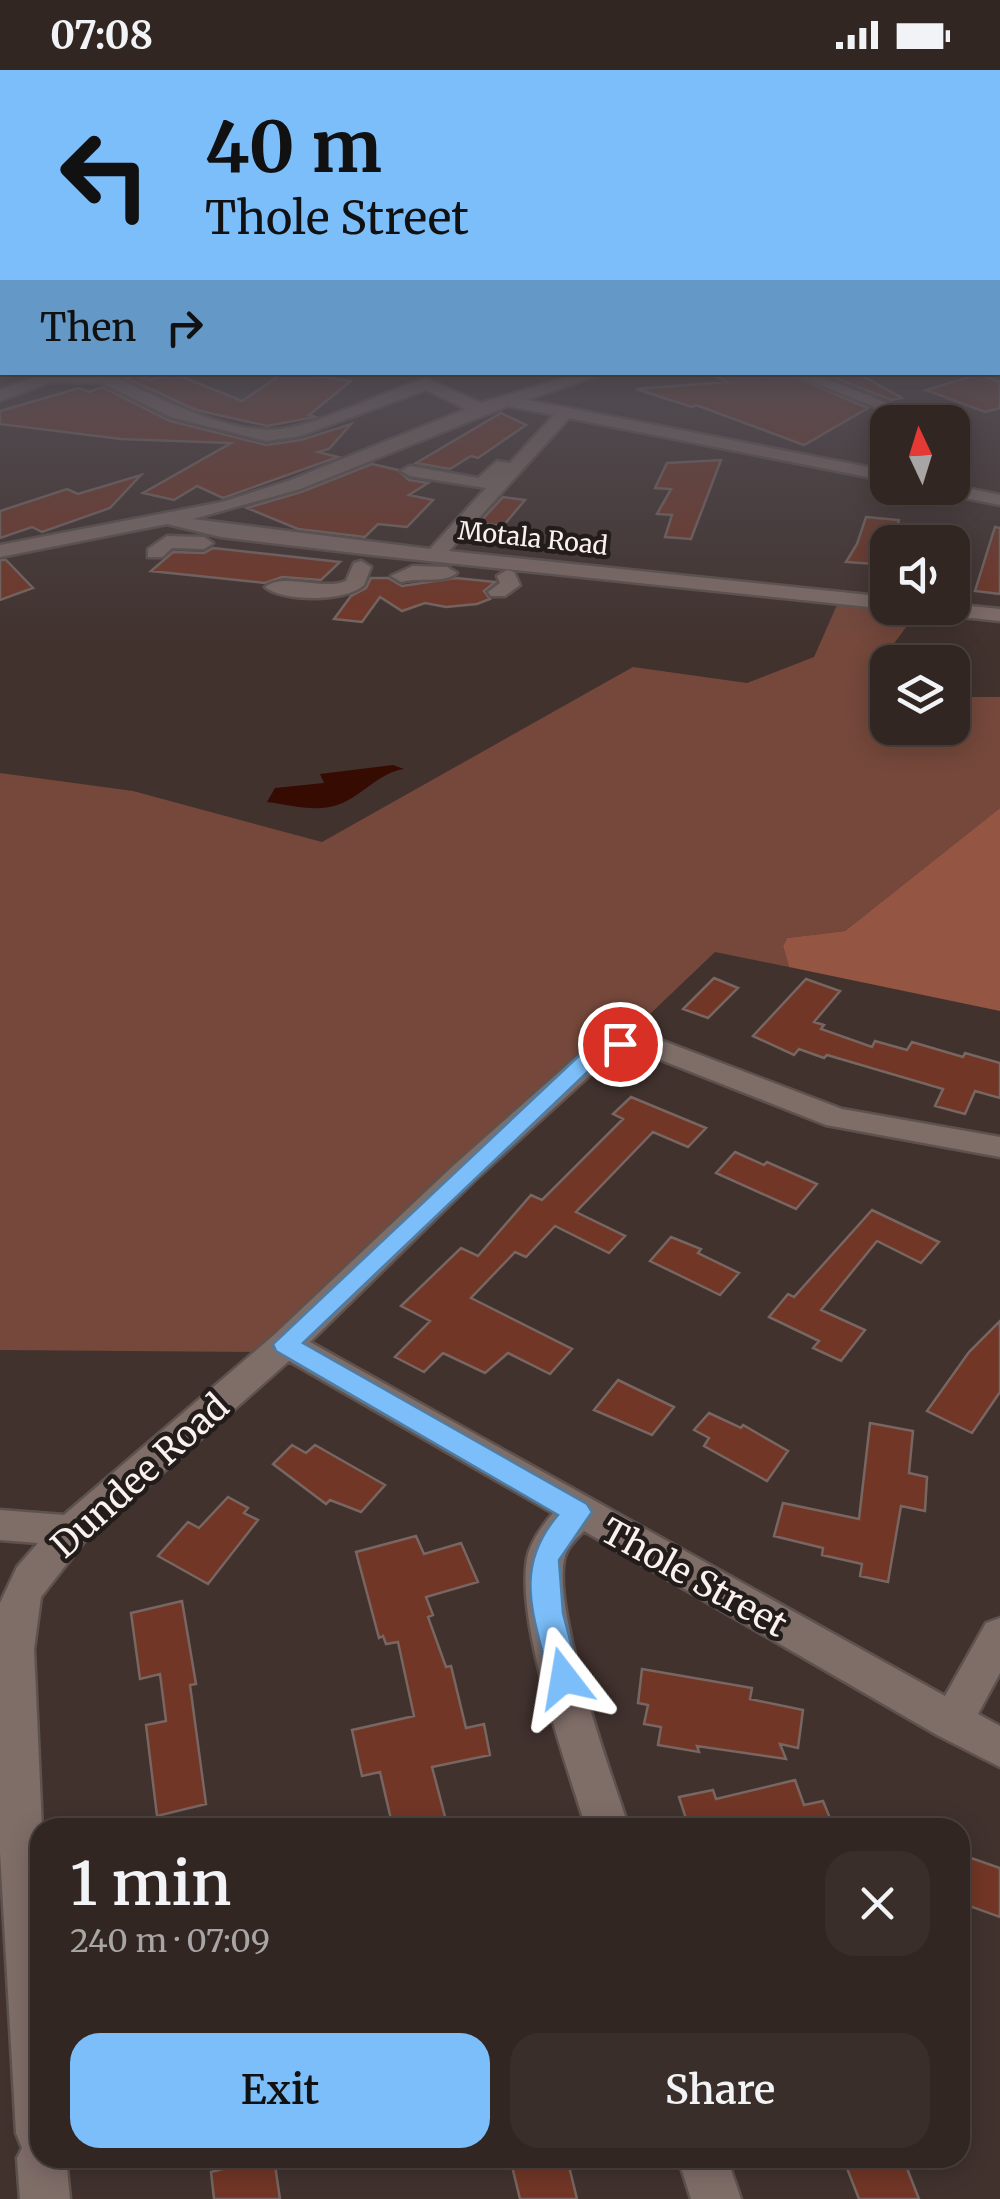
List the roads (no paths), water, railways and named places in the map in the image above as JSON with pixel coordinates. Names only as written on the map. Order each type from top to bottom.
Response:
[{"type":"street","points":[[0,551],[173,520],[260,497],[389,444]]},
{"type":"street","points":[[410,470],[485,484],[526,444]]},
{"type":"street","points":[[435,555],[532,444]]},
{"type":"street","points":[[723,444],[870,473]]},
{"type":"street","points":[[970,494],[1000,500]]},
{"type":"street","name":"Motala Road","points":[[173,520],[300,549],[367,558],[435,555],[505,577],[870,602]]},
{"type":"street","points":[[154,554],[171,541],[300,549]]},
{"type":"street","points":[[275,587],[340,592],[354,585],[367,558]]},
{"type":"street","points":[[401,576],[419,571],[505,577]]},
{"type":"street","points":[[970,612],[1000,615]]},
{"type":"street","name":"Dundee Road","points":[[30,1981],[16,1768],[14,1649],[22,1594],[71,1532],[286,1344],[592,1055],[620,1044],[637,1044],[662,1050],[836,1118],[1000,1147]]},
{"type":"street","name":"Thole Street","points":[[286,1344],[1000,1748]]},
{"type":"street","points":[[578,1512],[551,1544],[544,1560],[548,1613],[605,1818]]},
{"type":"street","points":[[0,1525],[71,1532]]},
{"type":"street","points":[[952,1722],[1000,1635]]},
{"type":"street","points":[[42,2168],[44,2199]]},
{"type":"street","points":[[706,2168],[716,2199]]}]
